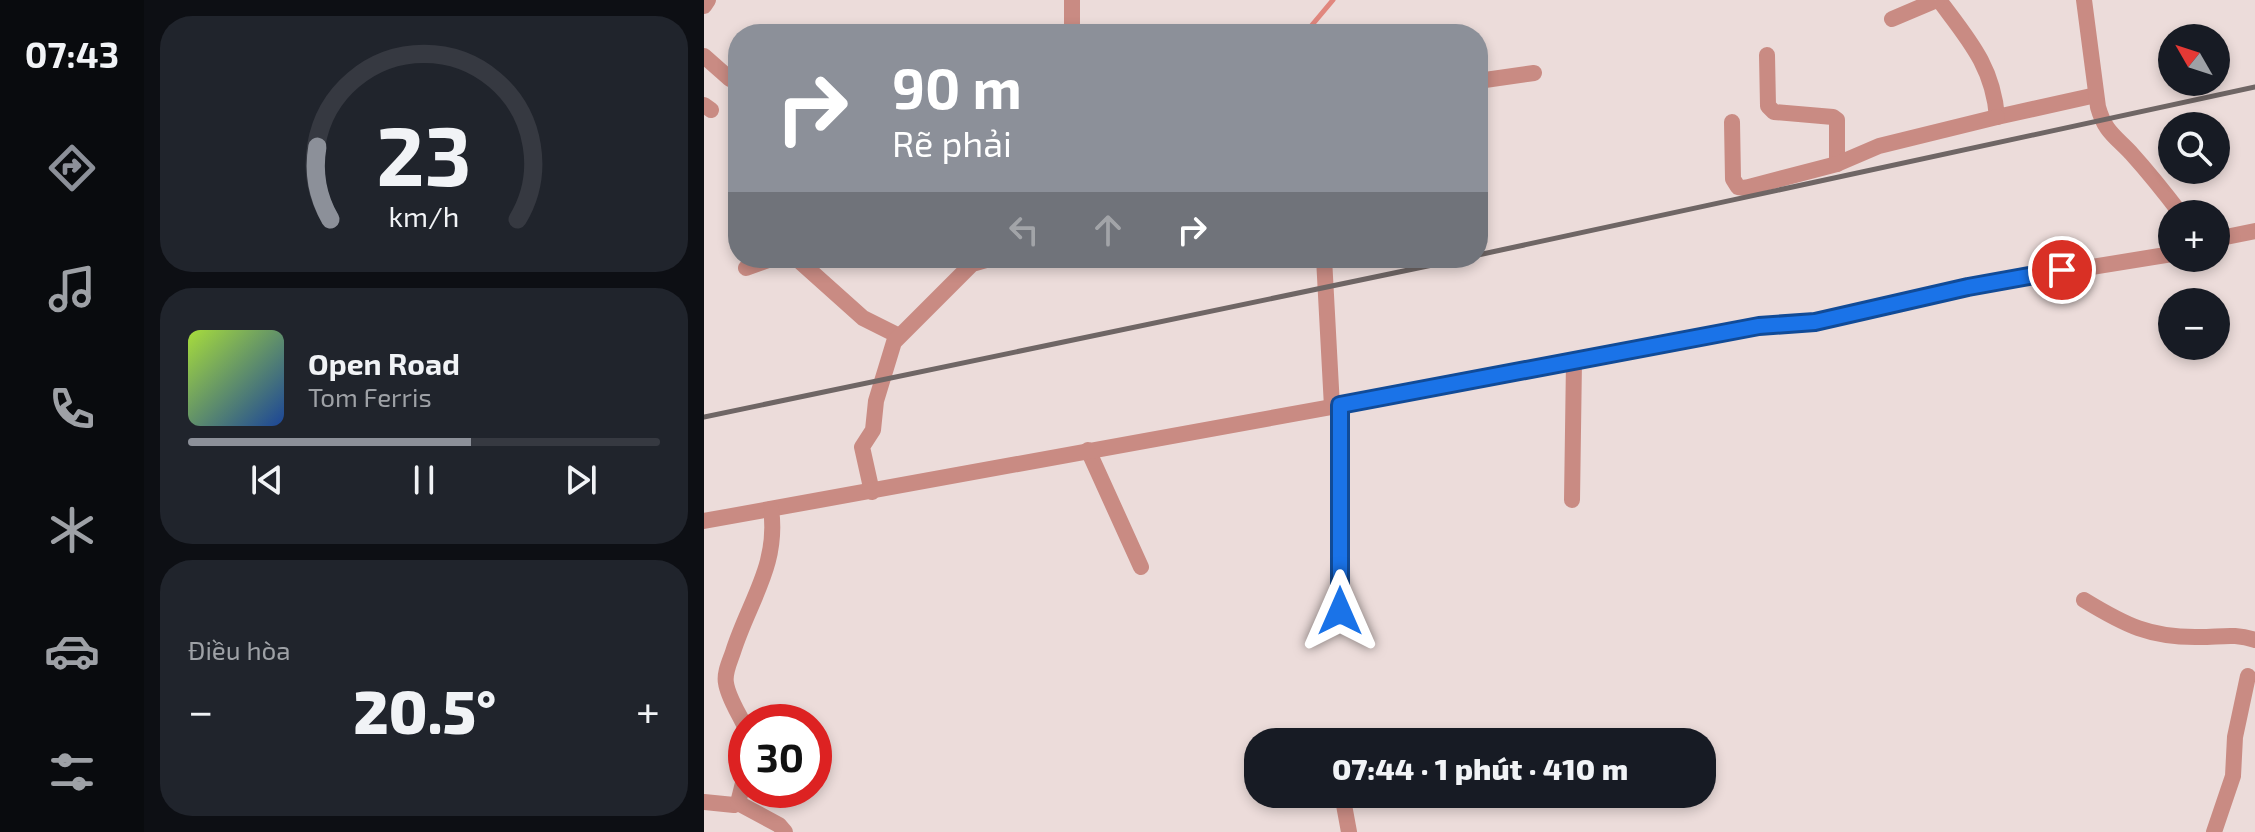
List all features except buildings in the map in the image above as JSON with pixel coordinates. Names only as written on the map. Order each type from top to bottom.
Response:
[{"type":"street","points":[[704,6],[708,0]]},
{"type":"street","points":[[1072,0],[1072,24]]},
{"type":"street","points":[[1892,19],[1938,0],[1982,57],[1991,80],[1997,117]]},
{"type":"street","points":[[2084,0],[2096,95],[2105,129],[2131,154],[2169,200]]},
{"type":"street","points":[[1767,55],[1768,106],[1774,112],[1833,117],[1837,120],[1837,164]]},
{"type":"street","points":[[704,56],[728,77]]},
{"type":"street","points":[[1488,80],[1534,73]]},
{"type":"street","points":[[1732,122],[1733,179],[1738,187],[1837,164],[1879,146],[2096,95]]},
{"type":"street","points":[[2230,236],[2255,231]]},
{"type":"street","points":[[704,521],[1759,326],[1815,322],[2019,277],[2158,256]]},
{"type":"street","points":[[807,268],[863,318],[899,336]]},
{"type":"street","points":[[872,492],[862,447],[873,430],[876,401],[889,351],[899,336],[968,268]]},
{"type":"street","points":[[1325,268],[1336,406],[1340,611]]},
{"type":"street","points":[[1572,500],[1574,361]]},
{"type":"street","points":[[1088,450],[1141,567]]},
{"type":"street","points":[[736,704],[725,679],[743,620],[770,557],[774,529],[771,509]]},
{"type":"street","points":[[2084,600],[2119,622],[2139,630],[2191,637],[2237,635],[2255,640]]},
{"type":"street","points":[[2214,832],[2233,776],[2235,737],[2248,676]]},
{"type":"street","points":[[704,802],[728,804]]},
{"type":"street","points":[[747,808],[779,825],[785,832]]},
{"type":"street","points":[[1345,808],[1349,832]]},
{"type":"waterway","points":[[1313,24],[1333,0]]},
{"type":"railway","points":[[1488,253],[2255,87]]},
{"type":"railway","points":[[704,417],[1418,268]]},
{"type":"route","points":[[1340,611],[1340,405],[1759,326],[1815,322],[1968,287],[2062,270]]}]
